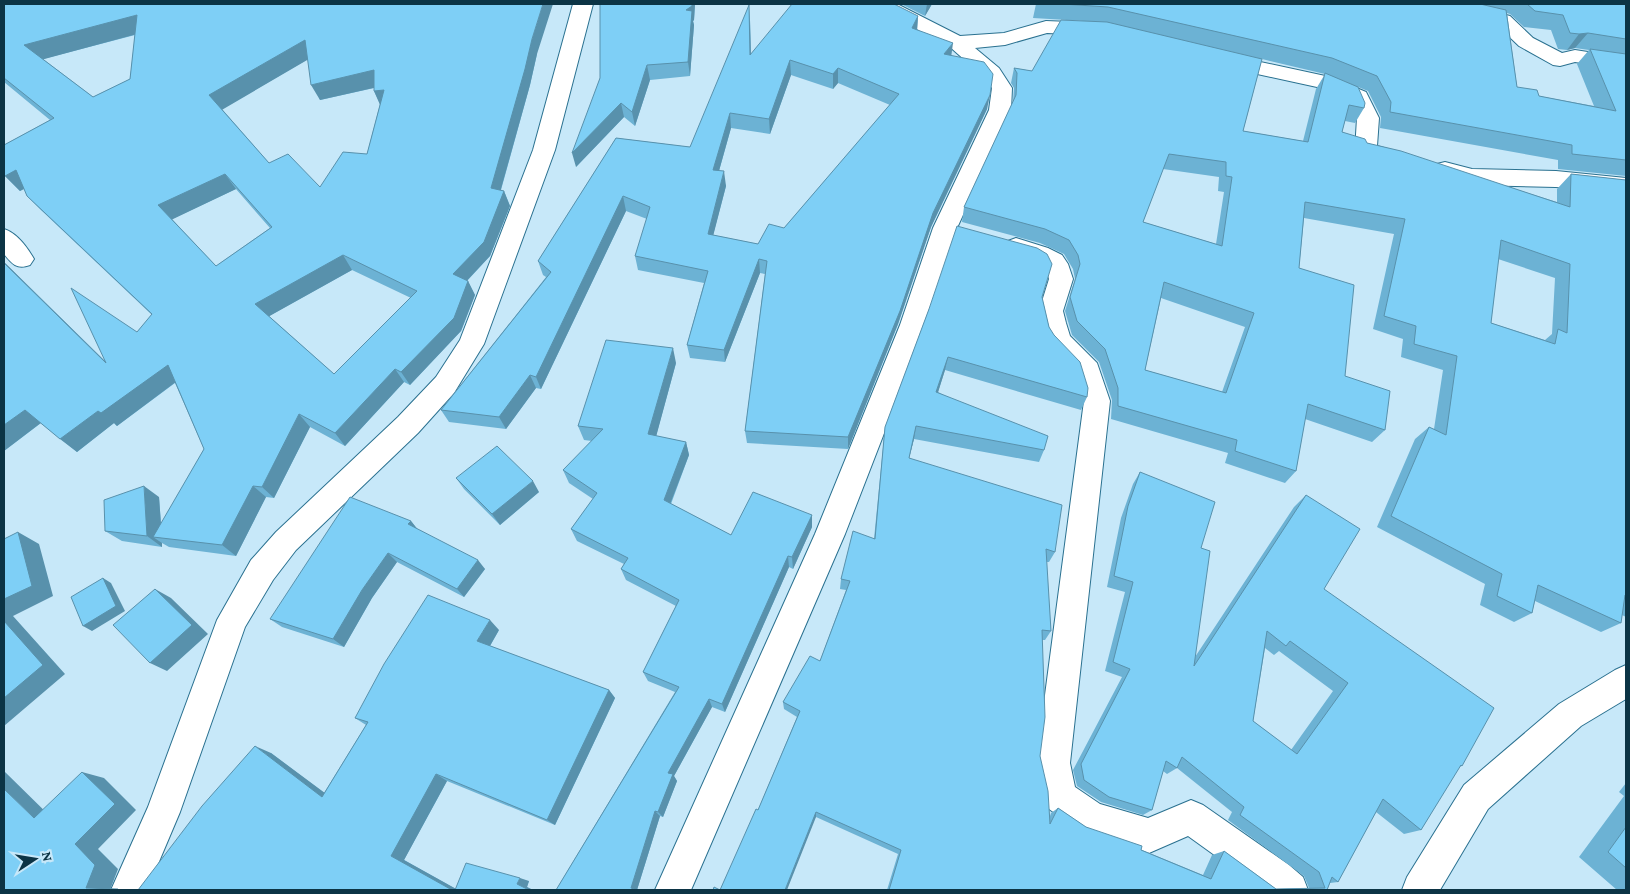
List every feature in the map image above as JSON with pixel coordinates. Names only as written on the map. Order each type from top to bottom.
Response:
[{"type":"street","points":[[129,890],[163,812],[232,620],[262,570],[286,541],[408,426],[445,385],[471,344],[544,150],[583,4]]},
{"type":"street","points":[[673,890],[830,534],[913,325],[970,235],[1000,110],[1002,88],[992,73],[957,43],[883,4]]},
{"type":"street","points":[[1439,4],[1503,20],[1526,42],[1560,60],[1575,56],[1626,64]]},
{"type":"street","points":[[957,43],[1005,38],[1046,27],[1111,32]]},
{"type":"street","points":[[1207,56],[1323,82],[1359,97],[1368,118],[1366,151],[1472,177],[1556,179],[1626,186]]},
{"type":"street","points":[[970,235],[1040,254],[1053,262],[1059,270],[1061,279],[1051,311],[1053,323],[1059,341],[1088,370],[1097,401],[1054,763],[1061,797],[1091,818],[1148,836],[1191,817],[1290,890]]},
{"type":"street","points":[[4,238],[22,259]]},
{"type":"street","points":[[1420,890],[1476,797],[1570,715],[1626,681]]},
{"type":"building","points":[[4,4],[543,4],[491,188],[504,191],[484,242],[453,274],[468,281],[454,318],[401,372],[395,369],[335,433],[299,414],[262,487],[253,486],[222,545],[153,537],[204,449],[168,365],[101,413],[98,411],[60,439],[25,410],[4,425],[4,263],[106,363],[71,288],[137,332],[152,314],[27,196],[16,170],[4,175],[4,145],[54,118],[4,78]],"holes":[[[137,15],[130,79],[93,97],[24,45]],[[305,40],[311,85],[374,70],[374,91],[384,90],[367,154],[343,152],[320,187],[288,154],[269,163],[209,95]],[[225,174],[272,227],[216,266],[158,205]],[[343,255],[417,291],[334,374],[255,304]]]},
{"type":"building","points":[[600,4],[692,4],[686,10],[692,11],[688,62],[647,65],[632,112],[621,103],[572,153],[600,78]]},
{"type":"building","points":[[792,4],[894,4],[918,16],[912,28],[953,43],[944,54],[984,62],[993,74],[990,95],[933,213],[900,311],[848,437],[745,431],[767,261],[759,259],[724,350],[687,345],[708,271],[635,256],[650,207],[623,196],[536,377],[530,375],[499,417],[441,410],[551,272],[538,261],[616,138],[690,147],[749,5],[750,55]],"holes":[[[790,60],[833,74],[838,68],[899,94],[784,228],[769,224],[758,244],[708,234],[724,171],[713,170],[730,113],[769,119]]]},
{"type":"building","points":[[1062,4],[1480,4],[1506,10],[1517,87],[1537,90],[1539,96],[1616,111],[1590,49],[1626,54],[1626,160],[1572,154],[1572,145],[1390,112],[1391,102],[1377,76],[1332,58],[1108,7]]},
{"type":"building","points":[[1527,4],[1626,4],[1626,39],[1588,33],[1570,33],[1563,15],[1535,11]]},
{"type":"building","points":[[1061,20],[1107,22],[1262,59],[1243,131],[1308,142],[1325,73],[1358,87],[1365,103],[1364,108],[1349,105],[1342,132],[1365,139],[1367,143],[1401,151],[1570,207],[1571,174],[1626,180],[1626,596],[1621,623],[1538,585],[1532,613],[1497,596],[1502,574],[1391,516],[1429,427],[1446,435],[1457,356],[1414,344],[1416,326],[1384,316],[1405,219],[1305,202],[1299,268],[1354,285],[1345,376],[1390,391],[1385,430],[1308,404],[1296,471],[1235,451],[1237,440],[1118,406],[1118,388],[1105,349],[1077,321],[1070,297],[1080,264],[1078,255],[1069,240],[1045,229],[964,207],[1016,95],[1017,73],[1014,68],[1032,71]],"holes":[[[1169,154],[1226,162],[1226,176],[1232,177],[1222,246],[1143,222]],[[1501,240],[1570,264],[1567,333],[1558,329],[1555,344],[1491,323]],[[1164,282],[1254,313],[1226,393],[1145,370]]]},
{"type":"building","points":[[957,226],[1037,248],[1047,254],[1052,264],[1042,297],[1049,327],[1054,335],[1080,362],[1088,388],[1087,397],[948,357],[936,392],[1048,436],[1044,450],[916,426],[909,458],[1062,505],[1055,552],[1046,549],[1051,631],[1042,630],[1045,717],[1040,756],[1048,791],[1050,824],[1058,808],[1086,827],[1142,846],[1141,850],[1211,879],[1224,851],[1276,889],[1325,888],[1319,872],[1240,815],[1244,807],[1182,757],[1177,768],[1166,761],[1152,810],[1109,797],[1084,780],[1081,764],[1130,669],[1113,662],[1133,582],[1114,576],[1128,506],[1140,472],[1215,502],[1201,548],[1210,551],[1194,666],[1306,495],[1360,529],[1324,589],[1494,708],[1462,766],[1421,830],[1383,799],[1338,882],[1332,877],[1327,890],[889,890],[901,850],[816,812],[785,890],[720,890],[756,809],[758,810],[800,711],[783,702],[810,656],[820,661],[850,581],[841,579],[853,531],[875,539],[885,427],[929,309]],"holes":[[[1267,631],[1286,646],[1290,641],[1348,683],[1297,754],[1253,721]]]},
{"type":"building","points":[[606,340],[673,348],[648,434],[686,442],[664,500],[731,535],[753,492],[812,515],[792,557],[788,556],[722,704],[709,699],[668,773],[673,774],[658,812],[655,811],[631,888],[637,890],[556,890],[679,687],[643,672],[679,600],[621,569],[628,558],[571,529],[597,493],[563,470],[603,429],[578,426]]},
{"type":"building","points":[[497,446],[533,481],[492,514],[456,478]]},
{"type":"building","points":[[144,486],[147,536],[105,531],[104,500]]},
{"type":"building","points":[[350,497],[411,521],[408,524],[478,560],[457,589],[388,553],[362,590],[333,639],[270,619]]},
{"type":"building","points":[[18,532],[32,586],[4,599],[4,539]]},
{"type":"building","points":[[103,578],[116,606],[83,626],[71,597]]},
{"type":"building","points":[[155,589],[192,625],[150,663],[113,625]]},
{"type":"building","points":[[428,595],[490,620],[477,641],[609,690],[547,820],[436,774],[391,856],[452,890],[138,890],[202,806],[255,746],[322,797],[368,722],[355,718],[384,664]]},
{"type":"building","points":[[4,621],[43,665],[4,698]]},
{"type":"building","points":[[82,772],[115,804],[75,844],[95,865],[86,888],[119,890],[4,890],[4,789],[34,818]]},
{"type":"building","points":[[1626,827],[1626,868],[1608,852]]},
{"type":"building","points":[[466,863],[520,878],[517,884],[529,890],[455,890]]}]
